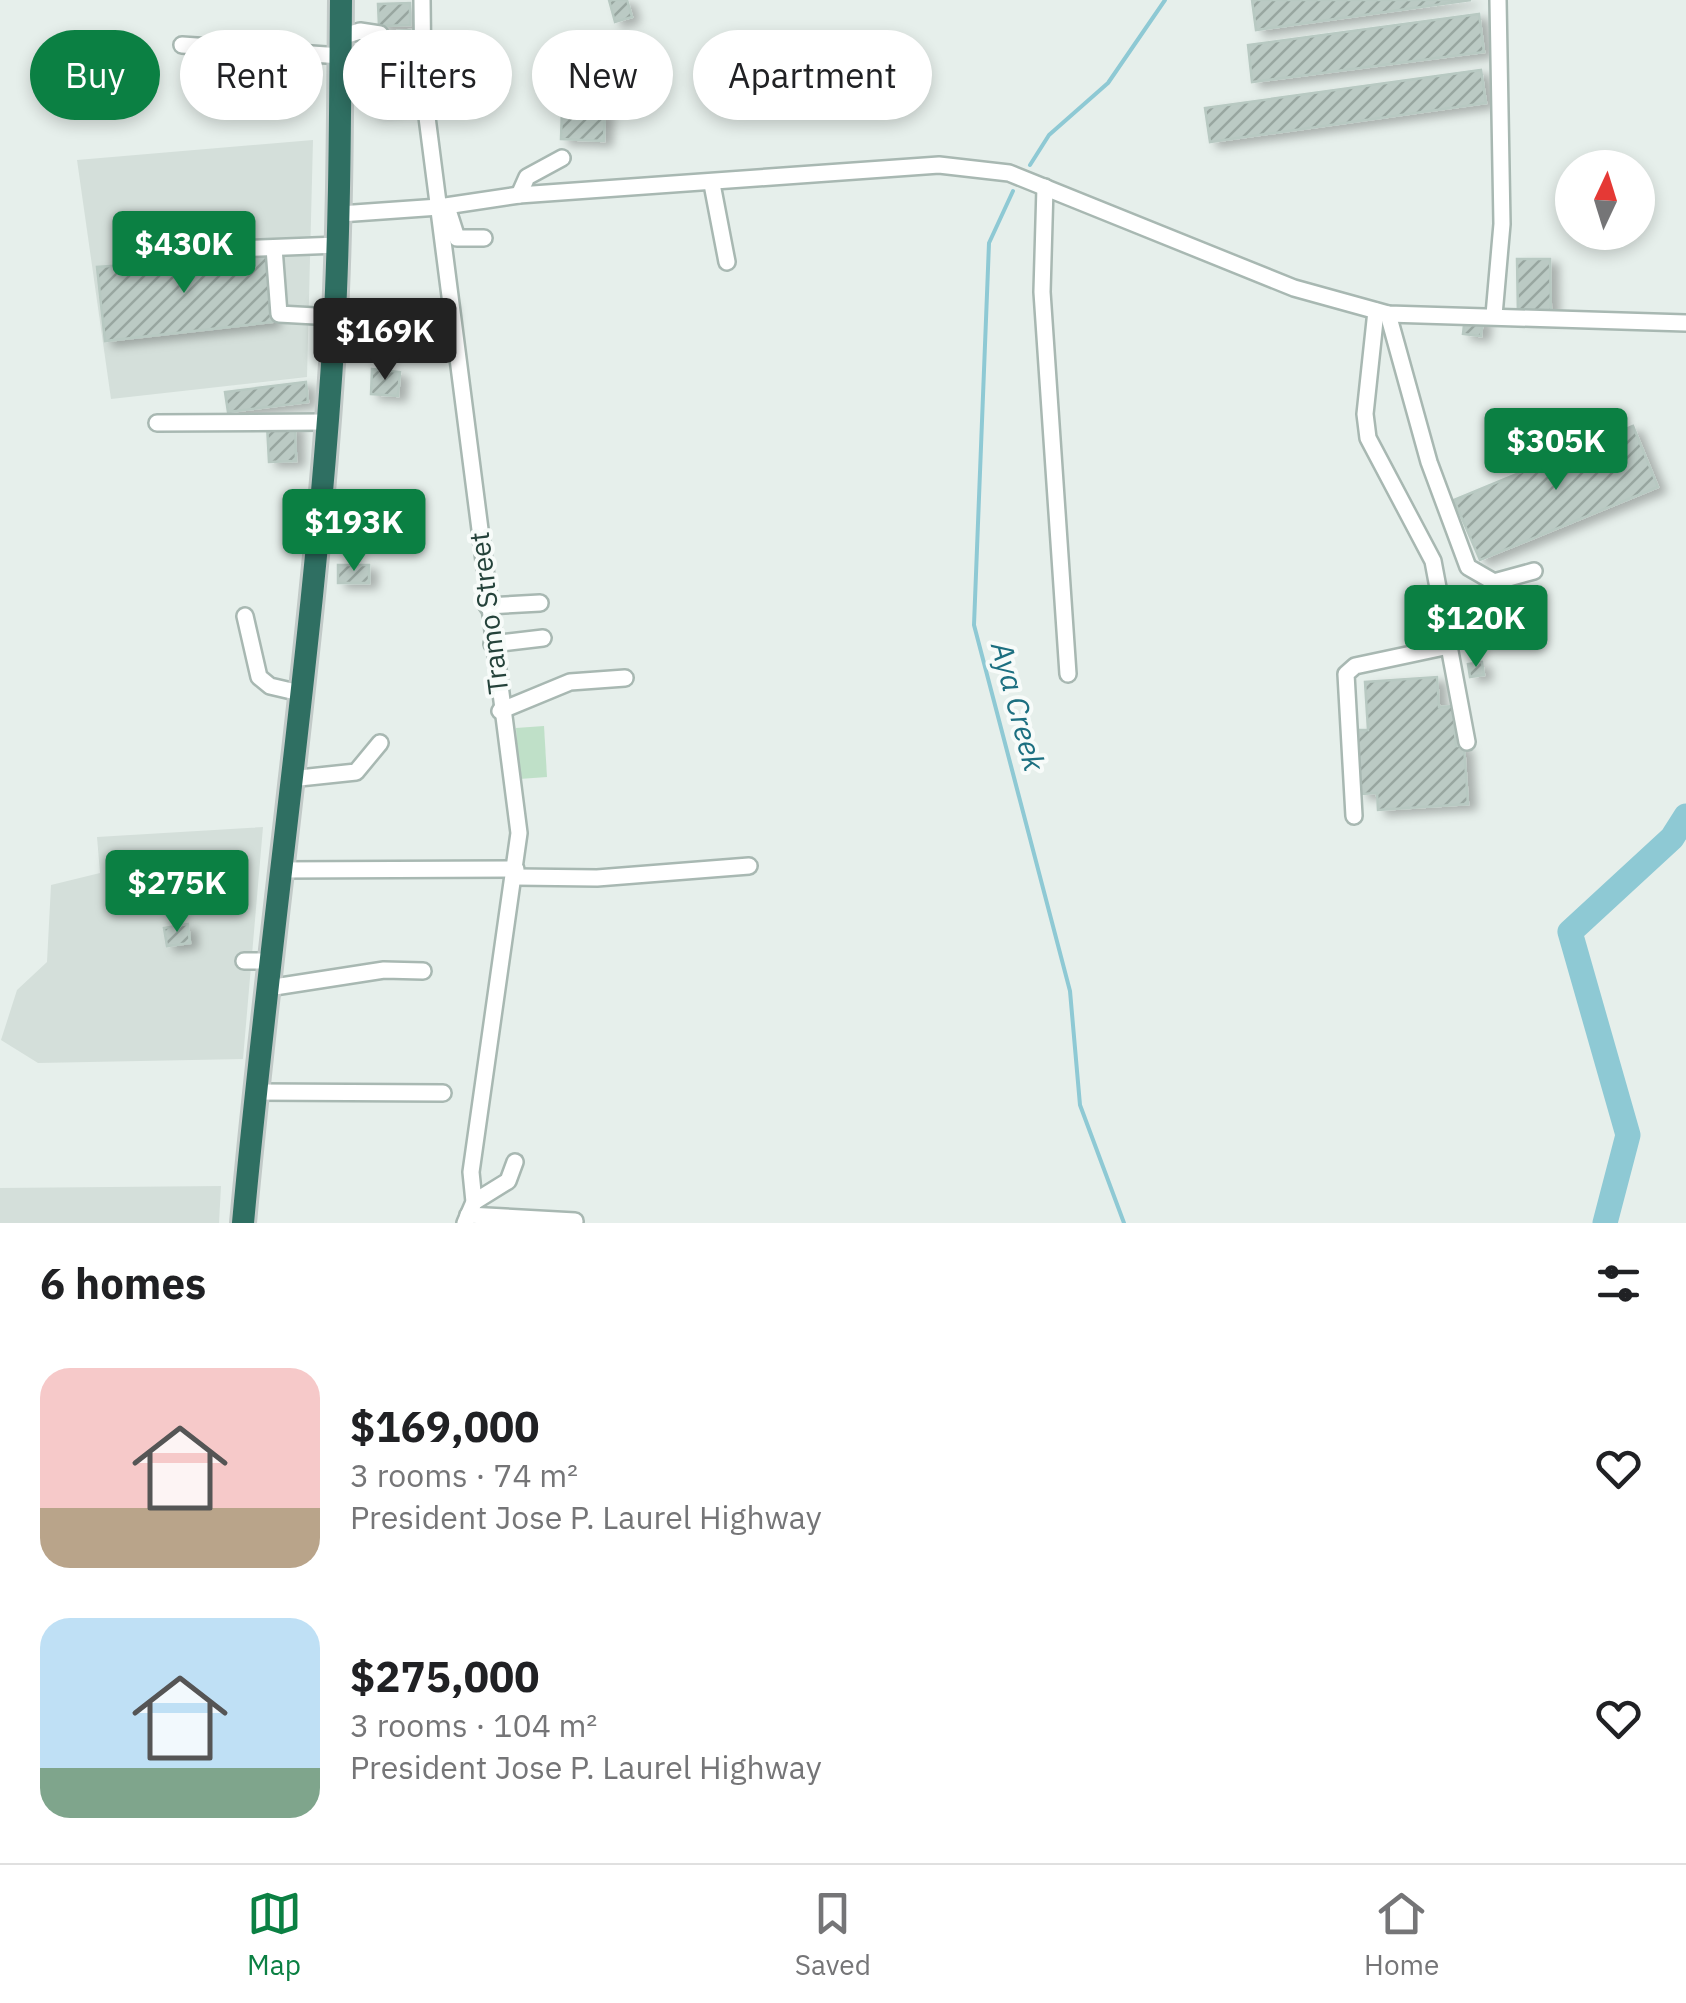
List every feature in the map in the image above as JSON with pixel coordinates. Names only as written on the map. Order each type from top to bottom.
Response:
[{"type":"highway","points":[[243,1223],[326,422],[340,214],[341,0]]},
{"type":"street","name":"Tramo Street","points":[[422,0],[424,86],[443,207],[500,711],[519,834],[471,1172],[469,1213]]},
{"type":"street","points":[[1494,315],[1502,224],[1498,0]]},
{"type":"street","points":[[323,47],[341,47]]},
{"type":"street","points":[[518,194],[527,177],[562,158]]},
{"type":"street","points":[[340,214],[443,207],[518,194],[712,184],[939,165],[1009,173],[1294,288],[1382,312],[1494,315],[1534,322],[1686,322]]},
{"type":"street","points":[[712,184],[727,262]]},
{"type":"street","points":[[1046,187],[1042,292],[1068,674]]},
{"type":"street","points":[[443,207],[457,238],[484,238]]},
{"type":"street","points":[[154,252],[338,245]]},
{"type":"street","points":[[274,248],[279,314],[334,317]]},
{"type":"street","points":[[1382,312],[1468,567],[1494,582],[1534,571]]},
{"type":"street","points":[[1382,312],[1364,414],[1368,438],[1433,561],[1467,742]]},
{"type":"street","points":[[157,424],[326,422]]},
{"type":"street","points":[[488,606],[540,603]]},
{"type":"street","points":[[246,616],[262,681],[300,694]]},
{"type":"street","points":[[492,644],[542,638]]},
{"type":"street","points":[[1354,816],[1346,674],[1355,666],[1449,646]]},
{"type":"street","points":[[500,711],[570,682],[626,678]]},
{"type":"street","points":[[290,780],[356,772],[380,743]]},
{"type":"street","points":[[280,870],[597,878],[749,866]]},
{"type":"street","points":[[244,961],[270,961]]},
{"type":"street","points":[[268,988],[384,970],[422,972]]},
{"type":"street","points":[[256,1092],[444,1093]]},
{"type":"street","points":[[469,1213],[508,1181],[515,1162]]},
{"type":"street","points":[[469,1213],[575,1221]]},
{"type":"shaded area","points":[[313,140],[307,377],[111,399],[77,160]]},
{"type":"shaded area","points":[[263,827],[243,1059],[38,1063],[1,1040],[17,990],[47,962],[51,885],[100,873],[97,837]]},
{"type":"shaded area","points":[[221,1186],[219,1223],[0,1223],[0,1188]]},
{"type":"green space","points":[[544,726],[547,777],[519,779],[516,728]]},
{"type":"building","points":[[609,0],[627,0],[632,17],[615,22]]},
{"type":"building","points":[[1252,0],[1471,0],[1256,30]]},
{"type":"building","points":[[410,3],[410,25],[379,26],[378,4]]},
{"type":"building","points":[[1479,14],[1484,52],[1252,82],[1248,45]]},
{"type":"building","points":[[1481,70],[1486,103],[1210,142],[1205,108]]},
{"type":"building","points":[[562,120],[605,120],[604,141],[561,139]]},
{"type":"building","points":[[266,255],[272,322],[105,341],[97,267]]},
{"type":"building","points":[[1517,259],[1550,259],[1551,316],[1518,316]]},
{"type":"building","points":[[1465,316],[1483,318],[1481,336],[1463,334]]},
{"type":"building","points":[[372,369],[400,372],[398,396],[371,394]]},
{"type":"building","points":[[306,382],[308,402],[228,412],[225,392]]},
{"type":"building","points":[[295,424],[296,461],[269,462],[267,425]]},
{"type":"building","points":[[1633,426],[1658,487],[1480,560],[1454,500]]},
{"type":"building","points":[[338,565],[369,565],[369,583],[338,583]]},
{"type":"building","points":[[1482,662],[1484,675],[1470,677],[1468,664]]},
{"type":"building","points":[[1437,677],[1439,707],[1453,706],[1456,746],[1464,746],[1468,804],[1378,810],[1377,793],[1361,794],[1357,730],[1368,730],[1365,682]]},
{"type":"building","points":[[188,924],[190,943],[167,946],[164,928]]},
{"type":"waterway","name":"Aya Creek","points":[[1030,165],[1049,135],[1108,83],[1165,0]]},
{"type":"waterway","name":"Aya Creek","points":[[1013,191],[989,243],[974,625],[1070,991],[1080,1105],[1124,1223]]},
{"type":"waterway","points":[[1605,1223],[1628,1135],[1570,932],[1672,838],[1686,816]]}]
